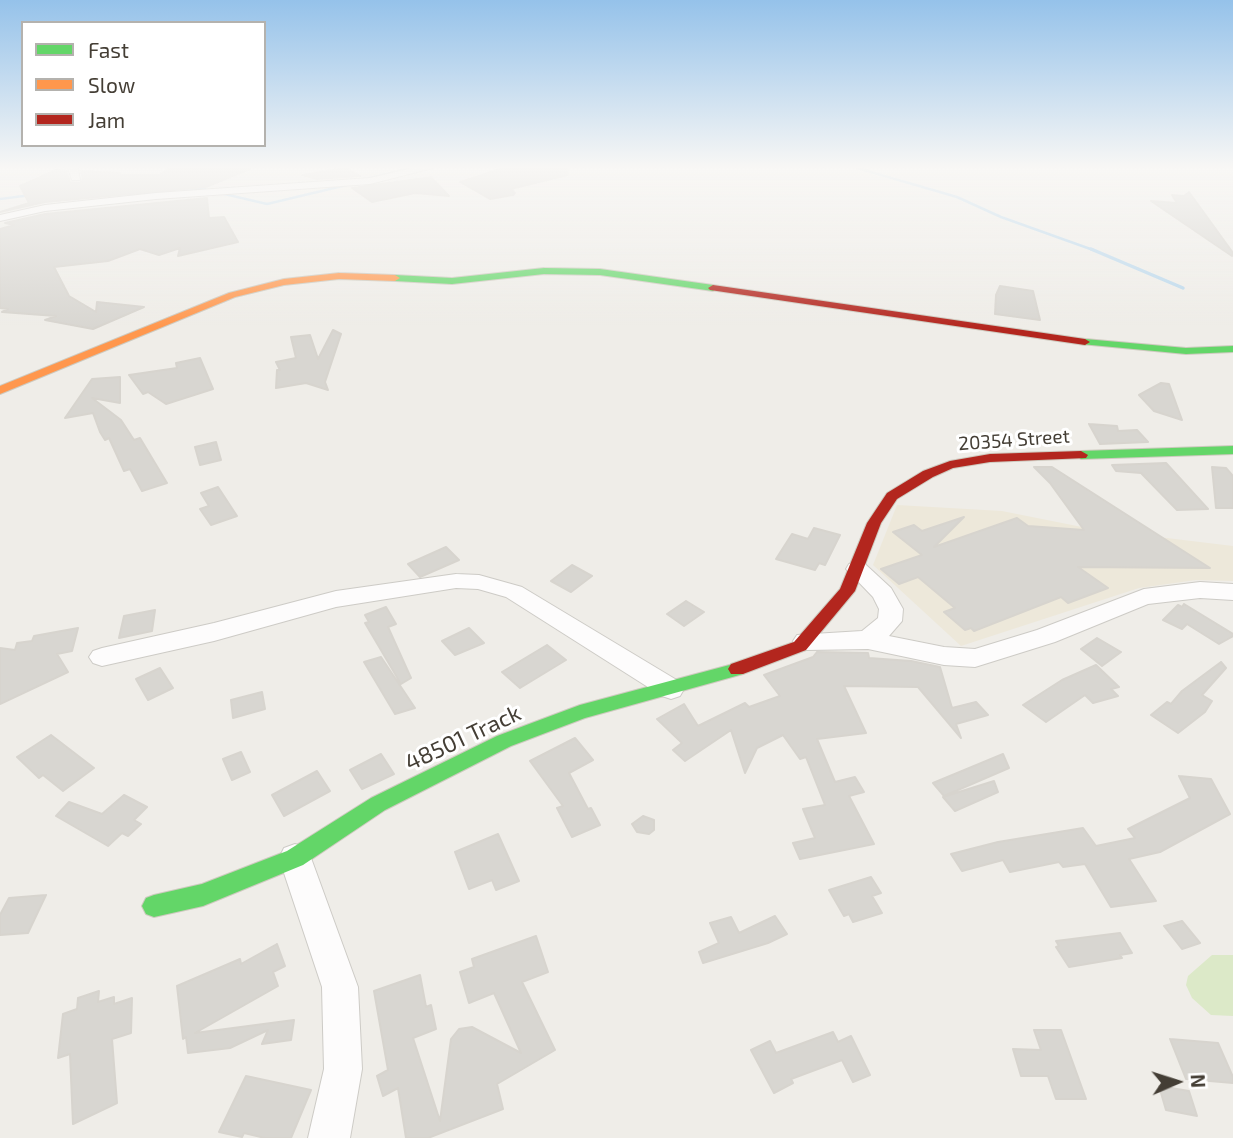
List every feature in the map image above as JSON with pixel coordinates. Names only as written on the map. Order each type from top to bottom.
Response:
[{"type":"street","points":[[0,390],[239,293],[293,280],[340,276],[452,281],[552,271],[600,272],[1112,346],[1174,351],[1233,349]]},
{"type":"street","name":"20354 Street","points":[[806,641],[847,591],[874,523],[892,496],[910,483],[950,465],[990,458],[1233,450]]},
{"type":"street","points":[[857,569],[883,593],[891,609],[890,621],[869,640]]},
{"type":"street","points":[[102,657],[214,632],[336,599],[456,582],[479,582],[514,592],[671,689]]},
{"type":"street","points":[[806,641],[869,640],[944,656],[975,658],[1046,636],[1144,597],[1200,590],[1233,592]]},
{"type":"street","name":"48501 Track","points":[[153,906],[203,895],[295,858],[378,804],[504,741],[580,712],[671,689],[766,660],[806,641]]},
{"type":"street","points":[[295,858],[340,987],[343,1069],[329,1138]]},
{"type":"shaded area","points":[[897,505],[1002,511],[1092,529],[1233,546],[1233,581],[1196,580],[1139,588],[961,646],[873,565]]},
{"type":"green space","points":[[1212,955],[1233,955],[1233,1016],[1211,1015],[1192,998],[1186,985],[1188,976]]},
{"type":"building","points":[[226,221],[238,242],[178,256],[180,248],[159,255],[140,249],[108,261],[54,267],[69,296],[96,312],[97,302],[144,307],[93,329],[45,320],[56,316],[2,312],[8,309],[0,308],[0,229],[14,225],[5,223]]},
{"type":"building","points":[[1181,221],[1210,221],[1233,253],[1232,256]]},
{"type":"building","points":[[1000,286],[1033,291],[1040,320],[995,314],[996,295]]},
{"type":"building","points":[[333,330],[341,334],[325,382],[328,390],[306,383],[276,388],[277,370],[280,370],[276,362],[296,358],[291,337],[310,335],[318,359]]},
{"type":"building","points":[[200,358],[213,389],[166,404],[148,392],[143,394],[129,375],[177,368],[176,363]]},
{"type":"building","points":[[120,377],[120,403],[92,398],[121,420],[134,440],[140,438],[167,483],[142,491],[130,469],[124,471],[109,438],[105,440],[100,432],[93,413],[65,418],[92,379]]},
{"type":"building","points":[[1161,383],[1169,384],[1182,420],[1154,411],[1139,395]]},
{"type":"building","points":[[1089,424],[1117,426],[1118,431],[1137,430],[1148,442],[1100,444]]},
{"type":"building","points":[[216,442],[221,460],[200,465],[195,447]]},
{"type":"building","points":[[1166,463],[1208,509],[1177,510],[1141,473],[1116,471],[1112,465]]},
{"type":"building","points":[[1034,467],[1052,467],[1210,568],[1078,567],[1108,588],[1068,603],[1061,597],[974,631],[971,628],[965,630],[944,612],[955,608],[918,577],[899,584],[881,569],[922,555],[893,532],[914,525],[922,531],[964,517],[934,547],[1017,518],[1028,526],[1084,530],[1050,483]]},
{"type":"building","points":[[1212,467],[1226,468],[1233,476],[1233,508],[1216,508]]},
{"type":"building","points":[[218,487],[237,516],[211,525],[200,509],[209,506],[201,493]]},
{"type":"building","points":[[814,528],[840,535],[825,565],[819,563],[815,570],[776,559],[792,534],[808,539]]},
{"type":"building","points":[[446,547],[459,560],[420,577],[408,564]]},
{"type":"building","points":[[572,565],[592,576],[571,592],[551,581]]},
{"type":"building","points":[[686,601],[704,612],[684,626],[667,614]]},
{"type":"building","points":[[1184,604],[1233,636],[1219,644],[1187,624],[1182,629],[1163,620],[1178,605],[1182,607]]},
{"type":"building","points":[[386,607],[396,624],[388,627],[411,678],[401,684],[365,623],[369,622],[365,615]]},
{"type":"building","points":[[155,610],[152,631],[119,638],[124,616]]},
{"type":"building","points":[[78,628],[72,651],[57,654],[68,672],[0,704],[0,648],[15,650],[17,643],[32,641],[34,636]]},
{"type":"building","points":[[469,628],[484,643],[455,655],[442,641]]},
{"type":"building","points":[[1097,638],[1121,652],[1102,666],[1081,649]]},
{"type":"building","points":[[547,645],[566,660],[520,688],[502,672]]},
{"type":"building","points":[[817,652],[868,653],[869,658],[911,661],[940,667],[952,708],[976,702],[988,715],[956,724],[961,738],[918,687],[844,686],[866,733],[817,739],[835,782],[855,777],[864,792],[849,796],[874,844],[800,859],[793,843],[815,838],[803,809],[825,805],[806,757],[800,759],[783,735],[757,748],[745,773],[731,730],[685,761],[673,750],[682,743],[657,719],[684,704],[698,726],[745,703],[749,707],[780,696],[764,675],[813,657]]},
{"type":"building","points":[[381,657],[415,708],[395,714],[364,662]]},
{"type":"building","points":[[1221,662],[1226,668],[1202,695],[1212,701],[1205,712],[1178,733],[1151,715],[1167,702],[1171,704],[1182,691]]},
{"type":"building","points":[[1096,665],[1119,687],[1111,689],[1118,696],[1093,703],[1085,695],[1046,722],[1023,705],[1062,680]]},
{"type":"building","points":[[160,668],[173,688],[148,700],[136,679]]},
{"type":"building","points":[[262,692],[265,709],[233,718],[231,700]]},
{"type":"building","points":[[51,735],[94,768],[63,791],[43,775],[39,778],[17,757]]},
{"type":"building","points":[[575,738],[593,760],[569,773],[588,809],[591,808],[600,825],[572,837],[557,808],[563,806],[530,761]]},
{"type":"building","points":[[241,752],[250,772],[232,780],[223,759]]},
{"type":"building","points":[[381,754],[394,774],[362,789],[350,770]]},
{"type":"building","points":[[1003,754],[1009,768],[944,796],[933,783]]},
{"type":"building","points":[[317,771],[330,791],[284,816],[272,795]]},
{"type":"building","points":[[1179,776],[1211,779],[1230,814],[1160,852],[1129,859],[1156,901],[1111,907],[1085,864],[1063,867],[1059,862],[1010,872],[1003,860],[962,871],[951,854],[998,842],[1083,828],[1096,846],[1135,838],[1128,829],[1190,798]]},
{"type":"building","points":[[994,781],[998,792],[955,811],[943,797]]},
{"type":"building","points":[[124,795],[147,807],[134,820],[141,824],[128,836],[122,833],[108,846],[56,816],[69,802],[102,814]]},
{"type":"building","points":[[643,816],[654,820],[654,830],[649,834],[637,832],[632,824]]},
{"type":"building","points":[[498,834],[519,881],[496,890],[492,880],[469,889],[455,852]]},
{"type":"building","points":[[871,877],[881,893],[872,896],[882,913],[853,922],[849,914],[844,916],[829,890]]},
{"type":"building","points":[[46,895],[28,933],[0,935],[0,915],[9,898]]},
{"type":"building","points":[[775,916],[787,934],[768,943],[703,963],[699,952],[719,943],[710,923],[731,917],[739,933]]},
{"type":"building","points":[[1182,921],[1200,943],[1182,949],[1164,926]]},
{"type":"building","points":[[1120,933],[1132,953],[1120,955],[1122,958],[1069,967],[1056,947],[1059,946],[1056,941]]},
{"type":"building","points":[[536,936],[548,972],[522,982],[555,1050],[497,1084],[503,1109],[428,1138],[406,1138],[398,1088],[383,1096],[377,1076],[388,1070],[374,991],[420,975],[426,1007],[431,1005],[436,1029],[413,1038],[440,1121],[451,1039],[459,1029],[472,1027],[521,1053],[494,993],[469,1003],[460,972],[474,967],[472,959]]},
{"type":"building","points":[[277,944],[285,966],[273,972],[278,986],[195,1033],[294,1020],[291,1040],[262,1044],[268,1030],[230,1048],[188,1053],[186,1037],[183,1039],[177,986],[240,959],[241,964]]},
{"type":"building","points":[[99,991],[98,1002],[114,997],[114,1004],[132,998],[131,1033],[112,1039],[117,1103],[73,1124],[70,1054],[58,1058],[63,1014],[77,1009],[78,998]]},
{"type":"building","points":[[1034,1030],[1061,1030],[1086,1099],[1056,1099],[1048,1076],[1021,1076],[1013,1049],[1041,1050]]},
{"type":"building","points":[[833,1032],[838,1042],[851,1036],[870,1075],[853,1082],[842,1060],[791,1079],[793,1083],[774,1093],[751,1050],[770,1041],[776,1053]]},
{"type":"building","points":[[1170,1039],[1218,1043],[1233,1077],[1233,1083],[1186,1079]]},
{"type":"building","points":[[246,1076],[311,1090],[291,1138],[265,1138],[244,1133],[242,1137],[219,1132]]},
{"type":"building","points":[[1159,1086],[1189,1091],[1197,1116],[1166,1110]]},
{"type":"waterway","points":[[1012,221],[1094,250]]},
{"type":"waterway","points":[[1094,250],[1183,288]]},
{"type":"traffic: fast","points":[[395,278],[452,281],[544,271],[600,272],[713,288]]},
{"type":"traffic: fast","points":[[1085,342],[1186,351],[1233,349]]},
{"type":"traffic: fast","points":[[1081,455],[1233,450]]},
{"type":"traffic: fast","points":[[154,906],[203,895],[295,858],[378,804],[504,741],[580,712],[737,669]]},
{"type":"traffic: slow","points":[[0,390],[232,295],[284,282],[339,276],[395,278]]},
{"type":"traffic: jam","points":[[713,288],[1085,342]]},
{"type":"traffic: jam","points":[[737,669],[800,646],[847,591],[874,523],[892,496],[928,474],[950,465],[990,458],[1081,455]]}]
